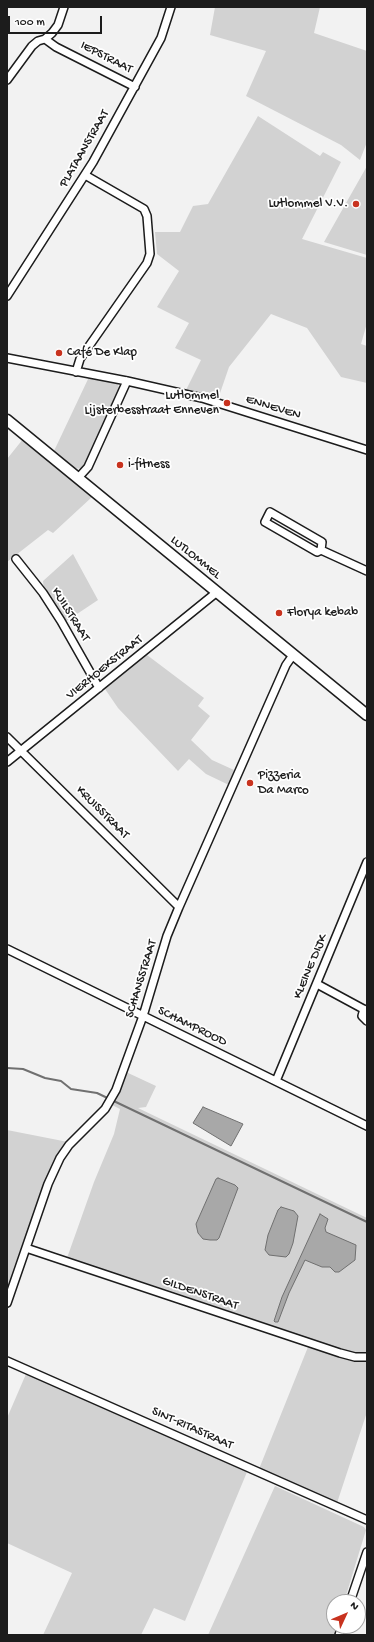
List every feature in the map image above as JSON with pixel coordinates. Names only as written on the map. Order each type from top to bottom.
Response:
[{"type":"main road","name":"LUTLOMMEL","points":[[7,420],[367,715]]},
{"type":"street","points":[[7,80],[32,46],[38,41],[45,39],[52,33],[58,25],[64,7]]},
{"type":"street","name":"PLATAANSTRAAT","points":[[7,296],[85,175],[161,38],[172,7]]},
{"type":"street","name":"IEPSTRAAT","points":[[45,39],[56,47],[135,87]]},
{"type":"street","points":[[76,372],[80,359],[147,263],[150,254],[147,216],[144,209],[85,175]]},
{"type":"street","name":"ENNEVEN","points":[[7,358],[127,381],[202,398],[367,450]]},
{"type":"street","points":[[78,478],[88,467],[127,381]]},
{"type":"street","points":[[321,550],[322,542],[270,512],[265,522],[317,552],[321,550],[367,571]]},
{"type":"street","name":"KUILSTRAAT","points":[[16,559],[50,604],[100,688]]},
{"type":"street","name":"VIERHOEKSTRAAT","points":[[7,762],[217,592]]},
{"type":"street","name":"SCHANSSTRAAT","points":[[7,1303],[48,1184],[60,1158],[69,1145],[111,1100],[143,1016],[167,936],[179,906],[286,665],[293,655]]},
{"type":"street","name":"KRUISSTRAAT","points":[[7,737],[22,750],[179,906]]},
{"type":"street","name":"KLEINE DIJK","points":[[276,1081],[367,862]]},
{"type":"street","name":"SCHAMPROOD","points":[[7,949],[367,1126]]},
{"type":"street","points":[[317,984],[366,1010],[362,1016],[367,1021]]},
{"type":"street","name":"GILDENSTRAAT","points":[[26,1248],[340,1353],[355,1357],[367,1357]]},
{"type":"street","name":"SINT-RITASTRAAT","points":[[7,1361],[367,1520]]},
{"type":"street","points":[[353,1594],[367,1552]]},
{"type":"shaded area","points":[[215,7],[320,7],[314,33],[367,51],[367,142],[360,160],[341,145],[246,96],[266,51],[210,35]]},
{"type":"shaded area","points":[[258,116],[320,156],[323,152],[341,162],[302,239],[367,258],[367,323],[361,344],[367,346],[367,383],[341,377],[307,328],[271,314],[229,367],[218,399],[186,390],[201,360],[175,348],[189,323],[157,307],[179,271],[157,254],[155,232],[180,232],[193,206],[208,204]]},
{"type":"shaded area","name":"Lutlommel V.V.","points":[[367,166],[367,255],[324,242]]},
{"type":"shaded area","points":[[89,377],[117,382],[120,390],[82,469],[74,468],[54,451]]},
{"type":"shaded area","points":[[23,439],[92,497],[53,533],[48,530],[7,562],[7,459]]},
{"type":"shaded area","points":[[73,554],[98,600],[65,622],[44,590],[43,581]]},
{"type":"shaded area","points":[[147,655],[204,698],[198,706],[210,716],[191,740],[212,760],[234,770],[229,785],[206,774],[189,759],[178,771],[118,708],[105,689]]},
{"type":"shaded area","points":[[126,1072],[156,1086],[146,1107],[138,1108],[367,1218],[367,1354],[353,1354],[168,1290],[67,1258],[94,1182],[114,1134],[120,1109],[112,1105]]},
{"type":"shaded area","points":[[203,1107],[243,1124],[231,1146],[193,1123]]},
{"type":"shaded area","points":[[7,1130],[68,1142],[52,1164],[7,1290]]},
{"type":"shaded area","points":[[218,1178],[235,1185],[238,1188],[219,1238],[217,1240],[203,1239],[198,1233],[196,1224],[216,1179]]},
{"type":"shaded area","points":[[281,1207],[294,1211],[298,1216],[293,1243],[289,1254],[286,1257],[269,1255],[265,1250],[268,1235],[278,1210]]},
{"type":"shaded area","points":[[320,1214],[328,1219],[325,1228],[326,1232],[356,1245],[355,1260],[339,1272],[335,1272],[330,1267],[322,1267],[305,1260],[289,1293],[278,1322],[275,1322],[274,1321],[282,1297]]},
{"type":"shaded area","points":[[308,1347],[357,1361],[367,1360],[367,1412],[337,1503],[259,1469]]},
{"type":"shaded area","points":[[26,1374],[247,1472],[185,1621],[154,1608],[141,1635],[43,1635],[72,1573],[7,1543],[7,1418]]},
{"type":"shaded area","points":[[275,1486],[364,1527],[366,1530],[346,1594],[326,1594],[326,1634],[334,1635],[208,1635]]},
{"type":"waterway","points":[[7,1068],[23,1069],[45,1078],[61,1081],[71,1089],[97,1093],[367,1222]]},
{"type":"place","name":"Lutlommel V.V.","points":[[356,204]]},
{"type":"place","name":"Café De Klap","points":[[59,353]]},
{"type":"place","name":"Lutlommel Lijsterbesstraat Enneven","points":[[227,403]]},
{"type":"place","name":"i-fitness","points":[[120,465]]},
{"type":"place","name":"Florya kebab","points":[[279,613]]},
{"type":"place","name":"Pizzeria Da Marco","points":[[250,783]]}]
